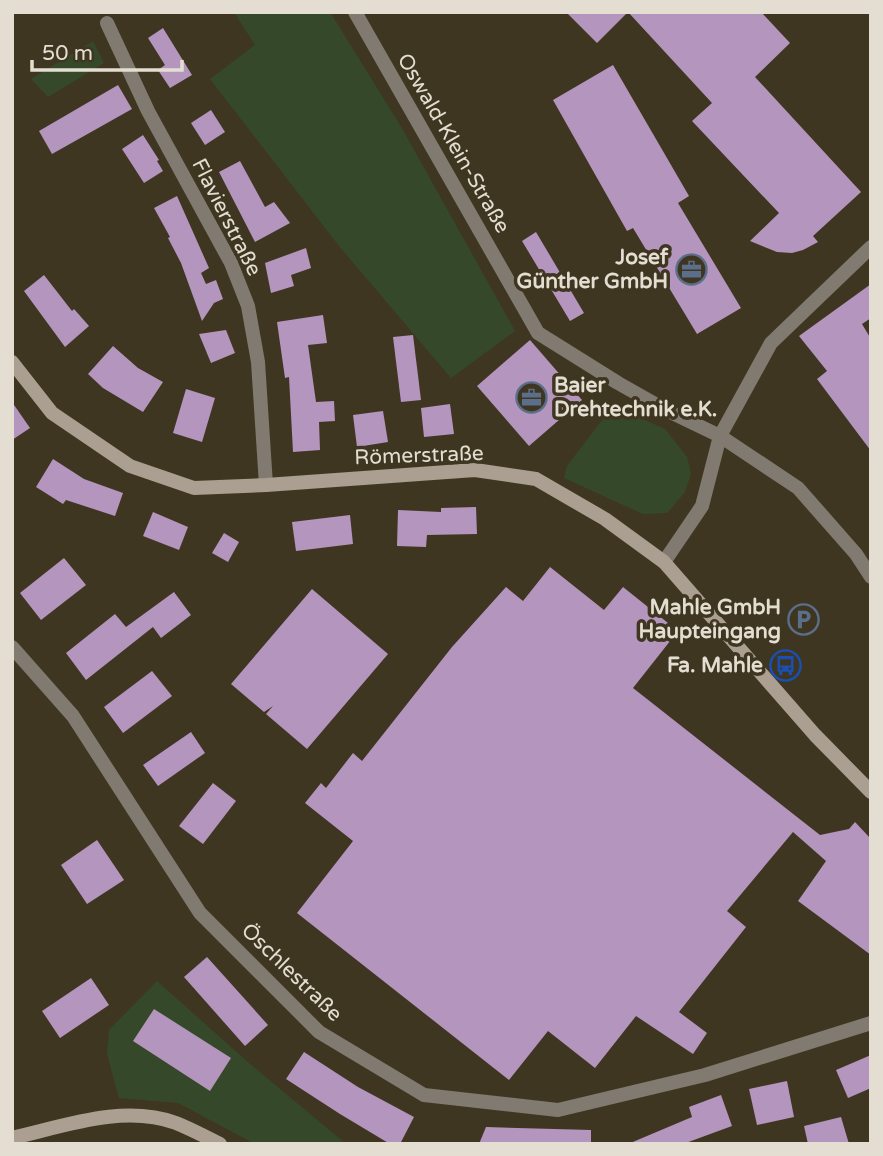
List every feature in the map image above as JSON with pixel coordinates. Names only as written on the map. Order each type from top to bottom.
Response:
[{"type":"street","name":"Oswald-Klein-Straße","points":[[355,12],[538,333],[618,383],[720,436],[798,488],[856,554],[871,577]]},
{"type":"street","name":"Flavierstraße","points":[[107,23],[148,111],[231,263],[248,306],[258,362],[266,485]]},
{"type":"street","points":[[664,562],[702,506],[720,436],[771,343],[871,247]]},
{"type":"street","name":"Römerstraße","points":[[12,362],[52,412],[130,466],[194,488],[475,470],[536,479],[605,519],[664,562],[814,735],[871,792]]},
{"type":"street","name":"Öschlestraße","points":[[12,647],[73,716],[200,913],[319,1032],[424,1096],[558,1110],[705,1075],[871,1023]]},
{"type":"street","points":[[12,1138],[111,1116],[139,1116],[176,1123],[220,1144]]},
{"type":"green space","points":[[234,12],[330,12],[403,130],[515,331],[451,378],[339,246],[210,79],[255,45]]},
{"type":"green space","points":[[93,41],[104,63],[48,97],[31,79]]},
{"type":"green space","points":[[613,406],[665,429],[687,457],[691,474],[685,492],[667,513],[643,514],[564,478],[567,466]]},
{"type":"green space","points":[[157,981],[250,1064],[346,1144],[255,1144],[178,1103],[119,1098],[107,1054],[109,1030]]},
{"type":"building","points":[[566,12],[628,12],[597,43]]},
{"type":"building","points":[[628,12],[761,12],[790,43],[755,77],[861,192],[813,236],[818,242],[792,253],[777,252],[750,241],[779,213],[692,121],[712,103]]},
{"type":"building","points":[[163,28],[192,75],[170,88],[158,70],[165,65],[148,38]]},
{"type":"building","points":[[613,65],[689,196],[678,203],[741,308],[697,334],[633,228],[627,231],[553,100]]},
{"type":"building","points":[[118,85],[132,109],[52,154],[39,131]]},
{"type":"building","points":[[211,110],[225,132],[205,145],[191,123]]},
{"type":"building","points":[[143,135],[163,171],[144,183],[122,149]]},
{"type":"building","points":[[240,161],[265,207],[274,202],[290,223],[255,242],[219,172]]},
{"type":"building","points":[[177,196],[209,268],[201,273],[206,284],[216,280],[223,299],[214,303],[202,321],[181,263],[168,238],[170,237],[154,208]]},
{"type":"building","points":[[536,232],[584,313],[570,321],[522,241]]},
{"type":"building","points":[[306,248],[311,268],[291,275],[294,286],[271,293],[265,263]]},
{"type":"building","points":[[44,275],[72,311],[74,309],[89,326],[65,347],[24,291]]},
{"type":"building","points":[[871,284],[871,318],[862,324],[871,339],[871,451],[817,379],[827,371],[799,336]]},
{"type":"building","points":[[323,315],[327,343],[308,345],[316,402],[334,401],[335,421],[319,422],[320,450],[293,452],[289,377],[285,378],[277,322]]},
{"type":"building","points":[[226,330],[235,353],[211,363],[199,334]]},
{"type":"building","points":[[413,335],[421,400],[401,402],[393,337]]},
{"type":"building","points":[[530,340],[582,400],[529,446],[477,386]]},
{"type":"building","points":[[113,346],[138,368],[163,382],[143,412],[103,388],[88,374]]},
{"type":"building","points":[[186,389],[215,398],[202,442],[173,433]]},
{"type":"building","points":[[12,402],[30,428],[12,440]]},
{"type":"building","points":[[450,404],[454,434],[424,437],[421,408]]},
{"type":"building","points":[[383,411],[388,442],[357,447],[353,415]]},
{"type":"building","points":[[53,459],[84,479],[123,493],[115,516],[66,500],[63,504],[36,487]]},
{"type":"building","points":[[476,507],[477,534],[427,535],[426,547],[397,546],[398,510],[441,512],[441,508]]},
{"type":"building","points":[[153,512],[188,527],[179,550],[143,536]]},
{"type":"building","points":[[350,515],[353,544],[296,551],[292,522]]},
{"type":"building","points":[[224,533],[239,542],[228,562],[212,553]]},
{"type":"building","points":[[64,558],[86,585],[41,620],[20,593]]},
{"type":"building","points":[[550,567],[604,610],[623,587],[678,631],[633,688],[820,835],[849,829],[855,822],[871,839],[871,955],[798,901],[826,861],[793,832],[727,911],[746,927],[679,1012],[707,1033],[693,1054],[636,1016],[595,1068],[548,1031],[509,1080],[297,913],[353,841],[305,803],[321,783],[326,788],[353,753],[362,761],[452,647],[506,587],[523,601]]},
{"type":"building","points":[[312,589],[388,654],[307,749],[266,714],[273,706],[264,712],[231,684]]},
{"type":"building","points":[[174,592],[191,615],[161,638],[153,627],[86,680],[66,653],[115,614],[126,627]]},
{"type":"building","points":[[152,671],[172,696],[123,733],[104,707]]},
{"type":"building","points":[[191,732],[205,753],[158,786],[143,765]]},
{"type":"building","points":[[213,783],[236,801],[203,844],[179,826]]},
{"type":"building","points":[[97,840],[124,880],[87,904],[61,865]]},
{"type":"building","points":[[207,957],[268,1025],[245,1046],[184,977]]},
{"type":"building","points":[[91,978],[109,1005],[60,1038],[42,1011]]},
{"type":"building","points":[[154,1009],[231,1058],[210,1091],[133,1041]]},
{"type":"building","points":[[304,1052],[358,1087],[414,1117],[400,1144],[390,1144],[286,1079]]},
{"type":"building","points":[[871,1055],[871,1088],[848,1098],[836,1070]]},
{"type":"building","points":[[787,1081],[794,1117],[757,1125],[749,1089]]},
{"type":"building","points":[[721,1095],[732,1126],[683,1144],[628,1144],[692,1117],[689,1107]]},
{"type":"building","points":[[841,1117],[849,1144],[808,1144],[804,1126]]},
{"type":"building","points":[[486,1127],[591,1130],[591,1144],[479,1144]]},
{"type":"place","name":"Josef Günther GmbH","points":[[691,269]]},
{"type":"place","name":"Baier Drehtechnik e.K.","points":[[531,397]]},
{"type":"place","name":"Mahle GmbH Haupteingang","points":[[804,619]]},
{"type":"place","name":"Fa. Mahle","points":[[786,665]]}]
